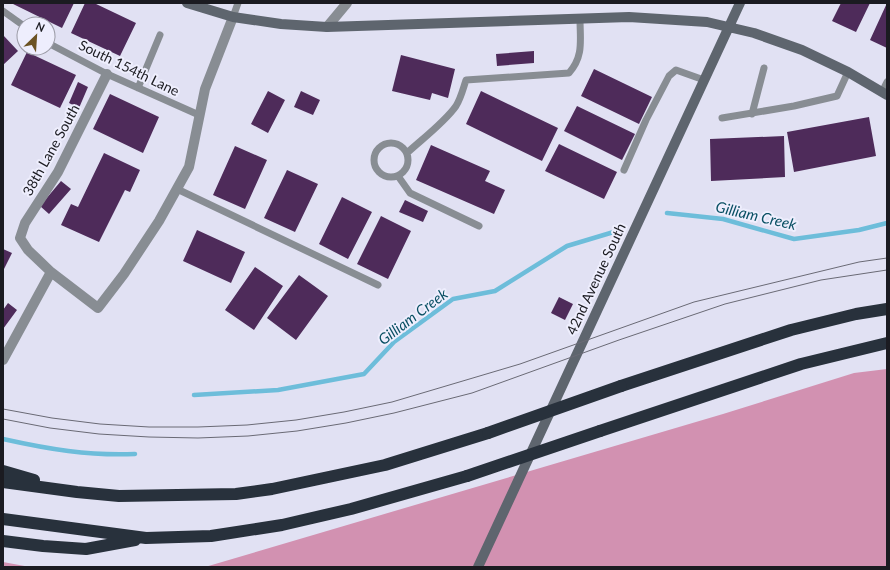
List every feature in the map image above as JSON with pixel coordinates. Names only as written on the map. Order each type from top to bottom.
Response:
[{"type":"highway","points":[[3,482],[119,496],[236,494],[272,489],[385,465],[791,330],[856,314],[887,309]]},
{"type":"highway","points":[[3,541],[86,549],[146,538],[211,536],[282,525],[351,509],[467,476],[801,364],[887,343]]},
{"type":"highway","points":[[3,471],[77,492]]},
{"type":"highway","points":[[3,519],[146,538]]},
{"type":"street","points":[[187,3],[233,17],[281,24],[327,27],[629,18],[707,22],[754,33],[802,50],[848,72],[885,93]]},
{"type":"street","points":[[327,27],[347,3]]},
{"type":"street","name":"42nd Avenue South","points":[[478,567],[740,3]]},
{"type":"street","points":[[3,360],[51,272],[98,308],[124,274],[160,221],[189,166],[205,88],[233,17]]},
{"type":"street","name":"38th Lane South","points":[[51,272],[28,250],[20,238],[25,223],[58,172],[107,74]]},
{"type":"lane","points":[[233,17],[238,3]]},
{"type":"lane","points":[[3,11],[16,20]]},
{"type":"lane","points":[[407,153],[445,118],[455,106],[462,94],[466,80],[569,73],[575,66],[579,56],[580,19]]},
{"type":"lane","points":[[138,88],[160,35]]},
{"type":"lane","name":"South 154th Lane","points":[[56,46],[107,74],[199,115]]},
{"type":"lane","points":[[752,114],[764,68]]},
{"type":"lane","points":[[624,170],[646,120],[669,76],[676,70],[704,80]]},
{"type":"lane","points":[[722,118],[794,106],[837,96],[848,72]]},
{"type":"lane","points":[[885,93],[887,82]]},
{"type":"lane","points":[[384,144],[397,144],[407,153],[407,167],[398,176],[391,178],[384,177],[375,168],[373,161],[374,154],[378,148],[384,144]]},
{"type":"lane","points":[[398,176],[410,193],[479,226]]},
{"type":"lane","points":[[177,189],[378,285]]},
{"type":"shaded area","points":[[887,369],[887,567],[205,567],[723,414],[854,373]]},
{"type":"shaded area","points":[[3,562],[30,567],[3,567]]},
{"type":"building","points":[[11,3],[74,3],[62,28],[56,25],[56,16],[38,16]]},
{"type":"building","points":[[85,3],[94,3],[136,23],[120,56],[71,33]]},
{"type":"building","points":[[841,3],[870,3],[856,32],[832,21]]},
{"type":"building","points":[[887,3],[887,48],[870,40]]},
{"type":"building","points":[[3,35],[16,49],[16,53],[3,65]]},
{"type":"building","points":[[534,51],[534,63],[497,66],[496,54]]},
{"type":"building","points":[[401,55],[455,69],[448,98],[432,93],[430,100],[392,91]]},
{"type":"building","points":[[25,56],[36,56],[76,75],[60,108],[11,85]]},
{"type":"building","points":[[594,69],[652,97],[639,124],[581,96]]},
{"type":"building","points":[[78,82],[88,87],[79,108],[69,103]]},
{"type":"building","points":[[268,91],[285,100],[268,133],[251,124]]},
{"type":"building","points":[[301,91],[320,100],[313,115],[294,107]]},
{"type":"building","points":[[481,91],[558,128],[542,161],[466,124]]},
{"type":"building","points":[[110,94],[159,117],[143,153],[93,129]]},
{"type":"building","points":[[577,106],[635,134],[622,160],[564,131]]},
{"type":"building","points":[[869,117],[876,156],[794,172],[787,132]]},
{"type":"building","points":[[784,136],[785,177],[711,181],[710,139]]},
{"type":"building","points":[[559,144],[617,172],[604,199],[545,171]]},
{"type":"building","points":[[431,145],[490,171],[485,181],[505,190],[494,214],[416,180]]},
{"type":"building","points":[[235,146],[267,160],[245,209],[213,195]]},
{"type":"building","points":[[104,153],[140,170],[130,192],[125,190],[99,242],[61,225],[71,204],[78,207]]},
{"type":"building","points":[[287,170],[318,184],[295,232],[264,218]]},
{"type":"building","points":[[61,181],[71,189],[49,214],[40,206]]},
{"type":"building","points":[[342,197],[372,212],[348,259],[319,244]]},
{"type":"building","points":[[405,200],[428,211],[423,222],[399,212]]},
{"type":"building","points":[[381,216],[411,231],[388,279],[357,264]]},
{"type":"building","points":[[197,230],[245,252],[231,283],[183,261]]},
{"type":"building","points":[[3,249],[12,253],[3,271]]},
{"type":"building","points":[[255,267],[283,286],[254,330],[225,310]]},
{"type":"building","points":[[299,275],[328,296],[296,340],[267,318]]},
{"type":"building","points":[[559,297],[573,304],[565,320],[551,313]]},
{"type":"building","points":[[8,303],[17,310],[3,329],[3,310]]},
{"type":"waterway","name":"Gilliam Creek","points":[[667,213],[723,219],[794,239],[859,230],[887,223]]},
{"type":"waterway","name":"Gilliam Creek","points":[[194,395],[278,390],[364,374],[394,342],[453,299],[495,291],[567,246],[617,231]]},
{"type":"waterway","points":[[3,439],[36,446],[84,453],[135,454]]},
{"type":"tram line","points":[[3,409],[52,418],[100,424],[149,427],[247,425],[296,420],[344,412],[392,402],[520,364],[694,302],[859,262],[887,258]]},
{"type":"tram line","points":[[3,419],[50,428],[99,434],[198,438],[248,436],[297,431],[346,423],[394,413],[472,393],[619,340],[725,304],[821,280],[887,270]]}]
